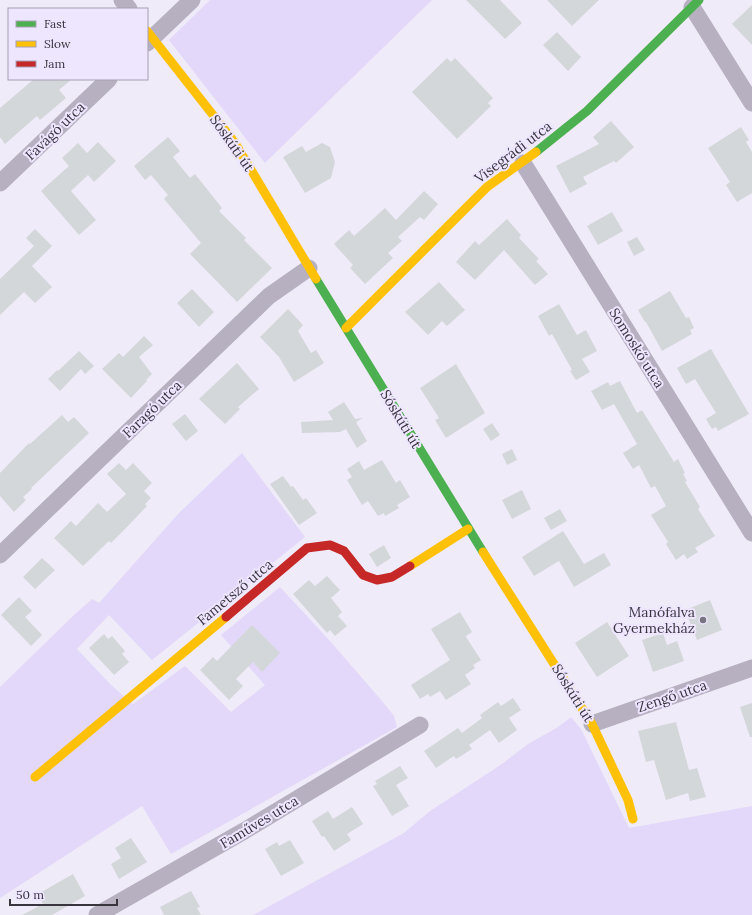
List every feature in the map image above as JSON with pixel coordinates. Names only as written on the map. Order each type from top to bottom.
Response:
[{"type":"street","points":[[122,0],[128,8]]},
{"type":"street","points":[[149,38],[192,0]]},
{"type":"street","points":[[695,3],[752,103]]},
{"type":"street","name":"Visegrádi utca","points":[[346,328],[487,187],[523,163],[552,141],[587,111],[695,3]]},
{"type":"street","name":"Sóskúti út","points":[[149,38],[235,143],[309,268],[468,529],[592,724],[628,800],[633,819]]},
{"type":"street","name":"Favágó utca","points":[[0,183],[108,80]]},
{"type":"street","name":"Somoskő utca","points":[[523,163],[752,533]]},
{"type":"street","name":"Faragó utca","points":[[0,555],[269,296],[309,268]]},
{"type":"street","name":"Fametsző utca","points":[[35,777],[308,548],[330,545],[344,551],[363,575],[377,580],[392,577],[468,529]]},
{"type":"street","name":"Zengő utca","points":[[592,724],[752,668]]},
{"type":"street","name":"Faműves utca","points":[[97,915],[244,832],[420,725]]},
{"type":"shaded area","points":[[210,0],[432,0],[265,163],[169,40]]},
{"type":"shaded area","points":[[242,453],[305,537],[152,660],[109,615],[77,649],[111,685],[133,704],[185,666],[231,712],[265,685],[221,635],[280,587],[330,641],[382,701],[394,716],[397,727],[171,854],[142,806],[0,898],[0,687],[92,599],[99,603],[179,513]]},
{"type":"shaded area","points":[[571,717],[581,729],[629,828],[752,806],[752,915],[253,915],[404,833],[430,811],[499,766],[528,744],[558,727]]},
{"type":"building","points":[[466,0],[500,0],[522,23],[505,39]]},
{"type":"building","points":[[547,0],[599,0],[572,26]]},
{"type":"building","points":[[752,5],[752,45],[732,24]]},
{"type":"building","points":[[557,32],[581,57],[568,71],[543,45]]},
{"type":"building","points":[[447,58],[451,62],[455,58],[493,98],[488,103],[491,106],[457,139],[412,92]]},
{"type":"building","points":[[33,80],[71,80],[59,90],[66,98],[40,120],[37,116],[5,144],[0,137],[0,108]]},
{"type":"building","points":[[611,121],[634,147],[616,163],[614,161],[583,177],[587,184],[570,193],[556,166],[599,144],[593,137]]},
{"type":"building","points":[[741,127],[749,140],[746,142],[752,152],[752,193],[737,202],[726,185],[730,182],[708,148]]},
{"type":"building","points":[[168,137],[180,151],[173,157],[190,178],[195,174],[222,208],[219,211],[246,238],[244,240],[272,268],[237,302],[190,254],[201,243],[164,199],[168,195],[151,175],[145,180],[134,166]]},
{"type":"building","points":[[98,142],[116,161],[94,182],[88,175],[71,191],[96,220],[79,235],[41,191],[69,166],[62,158],[78,143],[87,153]]},
{"type":"building","points":[[322,143],[330,147],[335,162],[331,178],[305,193],[283,157],[302,146],[306,152]]},
{"type":"building","points":[[424,191],[438,204],[424,220],[420,217],[398,237],[402,241],[388,253],[393,258],[365,284],[350,268],[353,265],[334,244],[349,230],[354,236],[385,208],[396,220]]},
{"type":"building","points":[[612,212],[623,231],[598,245],[587,226]]},
{"type":"building","points":[[507,219],[521,235],[519,238],[539,259],[536,261],[548,274],[535,285],[504,250],[475,280],[456,262],[475,241],[479,245]]},
{"type":"building","points":[[35,229],[52,246],[32,266],[52,287],[35,303],[24,292],[0,315],[0,279],[34,246],[26,238]]},
{"type":"building","points":[[637,237],[645,250],[634,256],[627,242]]},
{"type":"building","points":[[439,282],[465,310],[447,326],[442,321],[428,335],[405,312]]},
{"type":"building","points":[[192,289],[214,312],[199,327],[177,303]]},
{"type":"building","points":[[670,291],[686,318],[689,317],[694,328],[690,330],[692,334],[662,351],[638,310]]},
{"type":"building","points":[[559,304],[577,335],[586,330],[597,351],[582,359],[590,372],[576,380],[552,334],[549,336],[538,316]]},
{"type":"building","points":[[288,309],[303,325],[298,331],[311,353],[316,350],[324,363],[294,382],[279,357],[260,337]]},
{"type":"building","points":[[144,336],[153,345],[139,357],[152,374],[131,398],[102,369],[119,353],[123,357]]},
{"type":"building","points":[[711,349],[749,414],[718,431],[716,427],[712,429],[706,419],[716,413],[695,379],[686,384],[677,368]]},
{"type":"building","points":[[79,351],[94,366],[85,374],[81,369],[60,391],[48,379]]},
{"type":"building","points":[[237,363],[259,389],[238,407],[240,409],[225,424],[199,399]]},
{"type":"building","points":[[456,364],[485,413],[446,438],[435,420],[439,418],[420,388]]},
{"type":"building","points":[[620,381],[637,413],[642,410],[674,462],[678,459],[685,473],[683,474],[687,481],[685,482],[700,507],[698,509],[715,536],[695,548],[698,552],[687,559],[684,554],[676,560],[666,544],[668,542],[651,515],[666,506],[655,486],[651,488],[639,465],[633,469],[623,453],[637,444],[614,404],[602,410],[591,391],[608,382],[610,386]]},
{"type":"building","points":[[344,402],[355,419],[363,418],[356,422],[367,441],[357,448],[346,429],[340,432],[302,433],[301,422],[333,420],[328,412]]},
{"type":"building","points":[[185,414],[198,431],[186,441],[172,424]]},
{"type":"building","points":[[62,415],[68,422],[74,417],[89,433],[31,488],[32,489],[23,497],[26,500],[14,512],[0,496],[0,473],[29,443],[30,444]]},
{"type":"building","points":[[492,423],[500,435],[491,441],[483,429]]},
{"type":"building","points":[[512,449],[517,460],[507,465],[502,454]]},
{"type":"building","points":[[382,460],[396,483],[400,480],[410,497],[397,505],[399,508],[385,516],[384,513],[378,516],[368,501],[362,505],[347,480],[352,477],[347,469],[359,461],[364,470]]},
{"type":"building","points":[[119,463],[126,470],[133,463],[152,483],[144,491],[151,498],[145,504],[147,506],[111,543],[109,541],[83,566],[54,538],[71,521],[76,526],[98,503],[107,512],[126,494],[107,474]]},
{"type":"building","points":[[283,476],[291,487],[293,486],[303,500],[306,498],[317,513],[299,525],[270,484]]},
{"type":"building","points":[[522,490],[531,509],[512,519],[502,500]]},
{"type":"building","points":[[560,509],[567,521],[551,530],[544,518]]},
{"type":"building","points":[[563,531],[584,564],[604,553],[611,565],[574,587],[559,561],[534,576],[522,557]]},
{"type":"building","points":[[384,545],[391,558],[377,567],[369,554]]},
{"type":"building","points":[[42,558],[55,570],[35,589],[23,577]]},
{"type":"building","points":[[327,576],[340,590],[331,598],[342,612],[338,616],[347,626],[335,636],[330,630],[327,633],[293,594],[309,580],[315,586]]},
{"type":"building","points":[[19,597],[32,611],[25,617],[42,635],[31,646],[1,615]]},
{"type":"building","name":"Manófalva Gyermekház","points":[[710,600],[722,630],[697,640],[685,610]]},
{"type":"building","points":[[460,612],[472,632],[466,637],[481,660],[473,665],[475,668],[465,675],[471,684],[446,700],[440,691],[430,697],[428,694],[420,699],[411,685],[450,660],[431,629]]},
{"type":"building","points":[[607,622],[629,656],[597,677],[575,643]]},
{"type":"building","points":[[252,625],[280,653],[262,672],[253,662],[236,679],[243,686],[229,700],[200,670],[213,657],[217,661]]},
{"type":"building","points":[[663,633],[667,645],[677,641],[684,661],[653,672],[642,640]]},
{"type":"building","points":[[104,634],[108,639],[112,636],[125,651],[122,654],[129,662],[114,675],[89,648]]},
{"type":"building","points":[[513,698],[521,710],[509,718],[517,730],[499,743],[490,730],[469,745],[472,749],[456,759],[454,756],[436,768],[424,751],[458,728],[462,733],[482,718],[480,715],[498,702],[501,706]]},
{"type":"building","points":[[752,703],[752,737],[750,737],[740,707]]},
{"type":"building","points":[[676,722],[689,770],[697,768],[706,797],[690,801],[688,793],[666,800],[654,760],[646,762],[638,731]]},
{"type":"building","points":[[400,766],[408,778],[396,785],[409,806],[392,816],[373,786],[377,784],[375,781]]},
{"type":"building","points":[[352,807],[363,824],[347,834],[351,840],[334,851],[324,836],[322,837],[312,821],[328,811],[333,819]]},
{"type":"building","points":[[131,838],[147,862],[119,879],[111,864],[121,858],[115,848]]},
{"type":"building","points":[[290,840],[304,863],[281,876],[265,849],[277,842],[279,846]]},
{"type":"building","points":[[73,874],[85,896],[52,915],[22,915],[43,904],[38,894]]},
{"type":"building","points":[[191,891],[200,907],[197,908],[201,915],[164,915],[160,907]]},
{"type":"traffic: fast","points":[[536,152],[587,111],[699,0]]},
{"type":"traffic: fast","points":[[316,279],[483,552]]},
{"type":"traffic: slow","points":[[148,32],[235,143],[316,279]]},
{"type":"traffic: slow","points":[[346,328],[487,187],[536,152]]},
{"type":"traffic: slow","points":[[410,566],[468,529]]},
{"type":"traffic: slow","points":[[483,552],[592,724],[628,800],[633,819]]},
{"type":"traffic: slow","points":[[35,777],[226,617]]},
{"type":"traffic: jam","points":[[226,617],[307,548],[330,545],[344,551],[363,575],[377,580],[392,577],[410,566]]},
{"type":"place","name":"Manófalva Gyermekház","points":[[703,620]]}]
